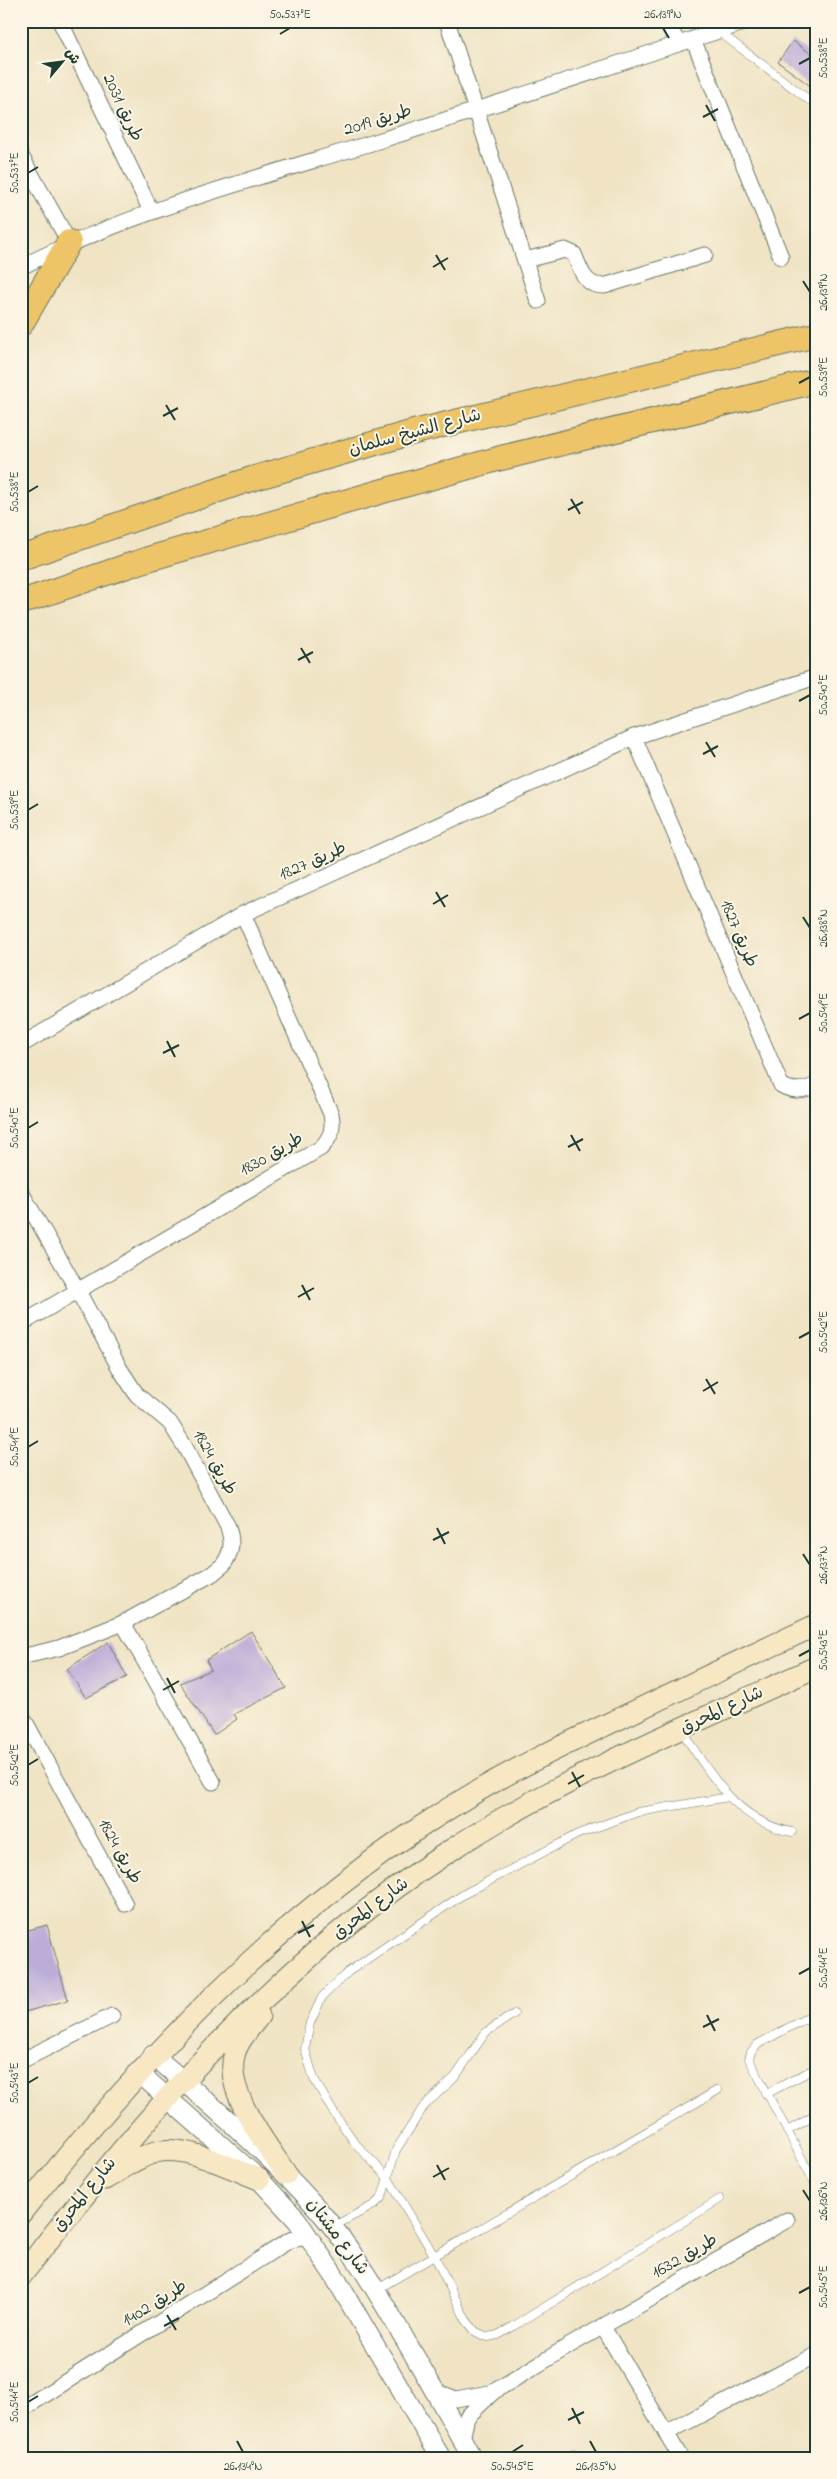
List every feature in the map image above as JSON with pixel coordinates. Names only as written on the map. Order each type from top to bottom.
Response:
[{"type":"main road","points":[[21,324],[70,242]]},
{"type":"main road","name":"شارع الشيخ سلمان","points":[[21,558],[248,480],[410,433],[816,335]]},
{"type":"main road","points":[[21,602],[148,560],[383,490],[501,458],[816,381]]},
{"type":"main road","points":[[21,2213],[153,2055],[233,1975],[286,1927],[359,1869],[435,1817],[499,1779],[566,1744],[816,1625]]},
{"type":"main road","name":"شارع المحرق","points":[[21,2276],[86,2191],[182,2080],[288,1976],[382,1900],[450,1850],[583,1776],[816,1667]]},
{"type":"main road","points":[[286,2174],[239,2099],[232,2069],[234,2054],[240,2042],[288,1976]]},
{"type":"main road","points":[[86,2191],[138,2158],[158,2151],[175,2151],[198,2156],[259,2179]]},
{"type":"street","name":"طريق 2031","points":[[60,21],[151,211]]},
{"type":"street","points":[[447,21],[538,301]]},
{"type":"street","points":[[666,21],[678,43]]},
{"type":"street","name":"طريق 2019","points":[[21,267],[70,242],[151,211],[476,111],[678,43],[750,21]]},
{"type":"street","points":[[693,39],[780,257]]},
{"type":"street","points":[[21,156],[70,242]]},
{"type":"street","points":[[525,260],[565,250],[574,254],[585,280],[593,286],[604,286],[705,255]]},
{"type":"street","name":"طريق 1827","points":[[21,1045],[243,914],[634,738],[816,677]]},
{"type":"street","name":"طريق 1827","points":[[634,738],[782,1084],[788,1090],[816,1086]]},
{"type":"street","name":"طريق 1830","points":[[21,1324],[321,1148],[331,1137],[334,1126],[331,1114],[243,914]]},
{"type":"street","name":"طريق 1824","points":[[21,1192],[137,1396],[170,1423],[185,1447],[228,1527],[232,1540],[230,1554],[223,1566],[123,1624],[67,1645],[21,1657]]},
{"type":"street","points":[[123,1624],[213,1782]]},
{"type":"street","name":"طريق 1824","points":[[21,1714],[125,1904]]},
{"type":"street","points":[[21,2061],[112,2016]]},
{"type":"street","name":"شارع مشتان","points":[[153,2055],[236,2126],[286,2174],[332,2227],[376,2290],[472,2458]]},
{"type":"street","name":"شارع مشتان","points":[[138,2072],[259,2179],[291,2213],[333,2274],[441,2458]]},
{"type":"street","name":"طريق 1632","points":[[462,2439],[467,2417],[493,2392],[787,2220]]},
{"type":"street","name":"طريق 1402","points":[[21,2410],[290,2240],[302,2238],[311,2240]]},
{"type":"street","points":[[333,2274],[347,2276],[360,2266]]},
{"type":"street","points":[[602,2327],[681,2458]]},
{"type":"street","points":[[666,2433],[816,2355]]},
{"type":"street","name":"طريق 1632","points":[[435,2391],[456,2398],[493,2392]]},
{"type":"lane","points":[[718,31],[809,100],[816,101]]},
{"type":"lane","points":[[681,1730],[729,1797],[762,1824],[792,1832]]},
{"type":"lane","points":[[720,2199],[498,2335],[488,2337],[476,2332],[466,2320],[435,2257],[388,2178],[355,2143],[332,2110],[314,2079],[305,2049],[310,2023],[322,1997],[348,1972],[464,1894],[578,1834],[638,1812],[729,1797]]},
{"type":"lane","points":[[816,2013],[758,2044],[751,2052],[749,2059],[816,2185]]},
{"type":"lane","points":[[332,2227],[374,2205],[382,2197],[396,2150],[424,2106],[455,2077],[486,2032],[514,2014]]},
{"type":"lane","points":[[766,2094],[816,2068]]},
{"type":"lane","points":[[376,2290],[718,2090]]},
{"type":"lane","points":[[787,2131],[816,2115]]},
{"type":"building","points":[[793,41],[816,57],[816,90],[778,62]]},
{"type":"building","points":[[251,1631],[286,1688],[234,1714],[237,1719],[214,1735],[180,1683],[211,1670],[206,1660]]},
{"type":"building","points":[[108,1642],[127,1677],[86,1698],[67,1669]]},
{"type":"building","points":[[47,1925],[68,2000],[21,2013],[21,1932]]}]
